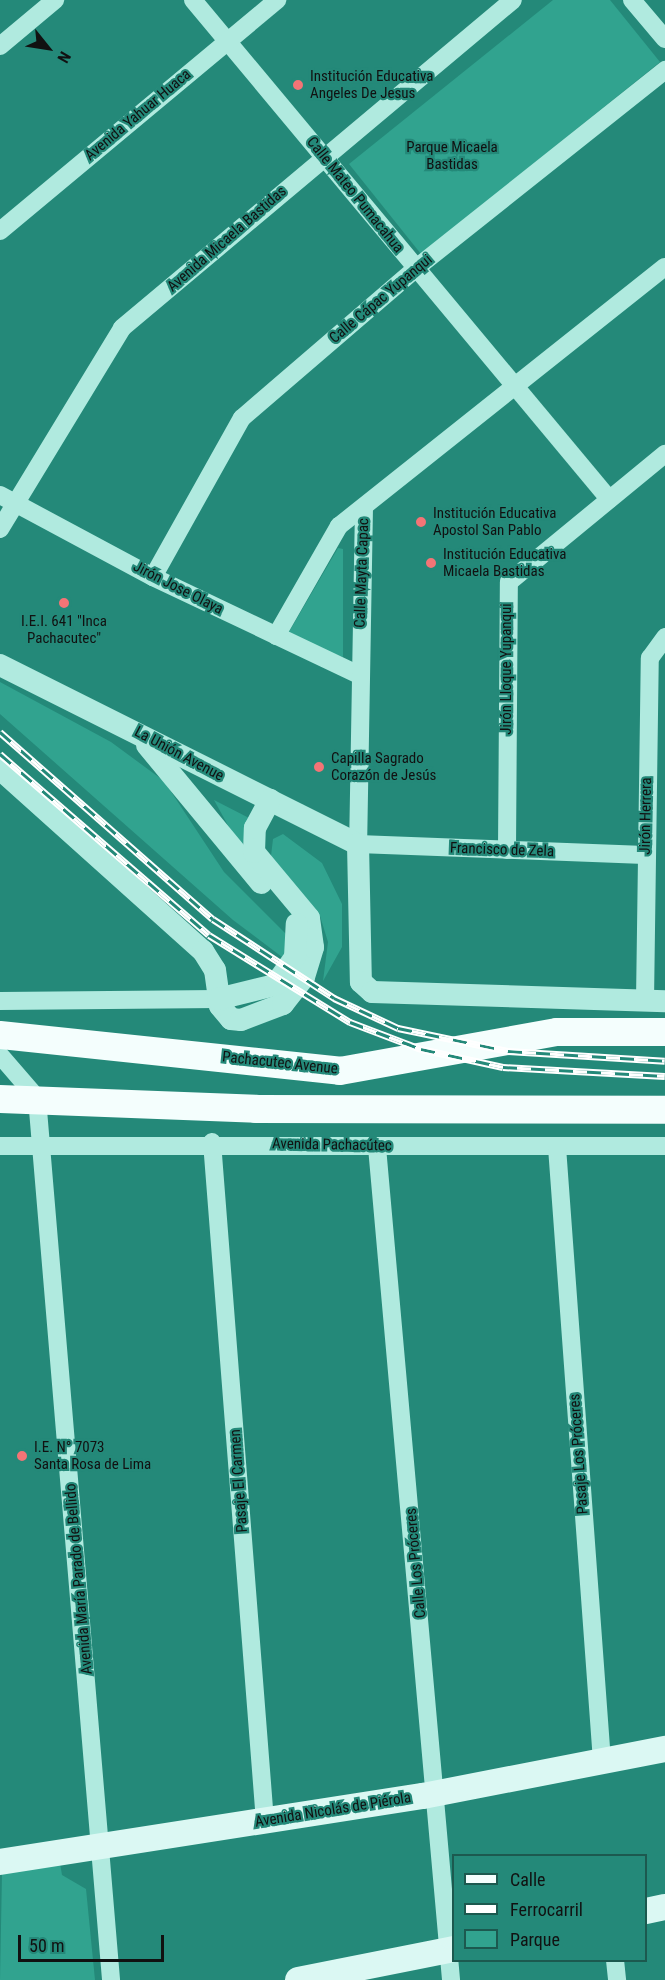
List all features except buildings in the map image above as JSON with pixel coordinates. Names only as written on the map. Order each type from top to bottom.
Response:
[{"type":"main road","name":"Pachacutec Avenue","points":[[0,1035],[340,1071],[557,1032],[665,1032]]},
{"type":"main road","points":[[0,1099],[37,1098],[256,1109],[665,1110]]},
{"type":"main road","name":"Avenida Nicolás de Piérola","points":[[0,1862],[438,1794],[665,1749]]},
{"type":"main road","points":[[647,1911],[665,1907]]},
{"type":"main road","points":[[298,1980],[451,1950]]},
{"type":"street","points":[[0,46],[55,0]]},
{"type":"street","name":"Calle Mateo Pumacahua","points":[[193,0],[513,387],[609,499]]},
{"type":"street","name":"Avenida Yahuar Huaca","points":[[0,231],[277,0]]},
{"type":"street","name":"Avenida Micaela Bastidas","points":[[0,529],[7,499],[122,328],[324,156],[513,0]]},
{"type":"street","points":[[632,0],[665,39]]},
{"type":"street","name":"Calle Cápac Yupanqui","points":[[153,578],[242,418],[415,269],[665,70]]},
{"type":"street","name":"Calle Mayta Capac","points":[[655,1001],[372,992],[364,986],[358,844],[359,675],[364,507],[665,267]]},
{"type":"street","name":"Jirón Lloque Yupanqui","points":[[507,850],[509,582],[665,454]]},
{"type":"street","name":"Jirón Jose Olaya","points":[[7,499],[153,578],[359,675]]},
{"type":"street","points":[[276,636],[339,526],[364,507]]},
{"type":"street","name":"Jirón Herrera","points":[[655,1001],[645,855],[650,658],[665,637]]},
{"type":"street","name":"La Unión Avenue","points":[[0,665],[358,844]]},
{"type":"street","points":[[0,1001],[218,999],[275,985],[295,957],[300,936],[292,914],[235,854],[191,792],[134,730]]},
{"type":"street","points":[[0,769],[203,951],[213,962],[218,999],[231,1019],[267,1014],[289,996],[312,958],[309,918],[254,852],[255,828],[270,800]]},
{"type":"street","points":[[191,792],[194,778],[206,770]]},
{"type":"street","name":"Francisco de Zela","points":[[358,844],[645,855]]},
{"type":"street","points":[[0,1054],[37,1098]]},
{"type":"street","name":"Avenida María Parado de Bellido","points":[[37,1098],[111,1980]]},
{"type":"street","name":"Avenida Pachacútec","points":[[0,1146],[212,1142],[377,1147],[665,1146]]},
{"type":"street","name":"Pasaje El Carmen","points":[[212,1142],[265,1821]]},
{"type":"street","name":"Calle Los Próceres","points":[[377,1147],[438,1794],[451,1950],[451,1980]]},
{"type":"street","name":"Pasaje Los Próceres","points":[[557,1147],[602,1761]]},
{"type":"street","name":"Avenida María Parado de Bellido","points":[[101,1845],[110,1857],[121,1980]]},
{"type":"street","points":[[615,1962],[617,1980]]},
{"type":"green space","name":"Parque Micaela Bastidas","points":[[553,0],[610,0],[660,62],[421,254],[349,164]]},
{"type":"green space","points":[[338,548],[343,549],[343,657],[286,637]]},
{"type":"green space","points":[[0,682],[111,742],[164,781],[224,872],[288,936],[290,963],[233,920],[0,714]]},
{"type":"green space","points":[[214,800],[251,819],[241,849]]},
{"type":"green space","points":[[283,834],[322,863],[342,904],[342,947],[323,981],[328,942],[320,916],[271,856],[273,839]]},
{"type":"green space","points":[[60,1863],[62,1875],[86,1889],[95,1980],[0,1980],[2,1873]]},
{"type":"railway","points":[[0,732],[213,919],[334,998],[398,1028],[508,1051],[665,1061]]},
{"type":"railway","points":[[0,754],[209,935],[350,1022],[421,1049],[503,1067],[665,1076]]},
{"type":"place","name":"Institución Educativa Angeles De Jesus","points":[[298,85]]},
{"type":"place","name":"Institución Educativa Apostol San Pablo","points":[[421,522]]},
{"type":"place","name":"Institución Educativa Micaela Bastidas","points":[[431,563]]},
{"type":"place","name":"I.E.I. 641 \"Inca Pachacutec\"","points":[[64,603]]},
{"type":"place","name":"Capilla Sagrado Corazón de Jesús","points":[[319,767]]},
{"type":"place","name":"I.E. N° 7073 Santa Rosa de Lima","points":[[22,1456]]}]
